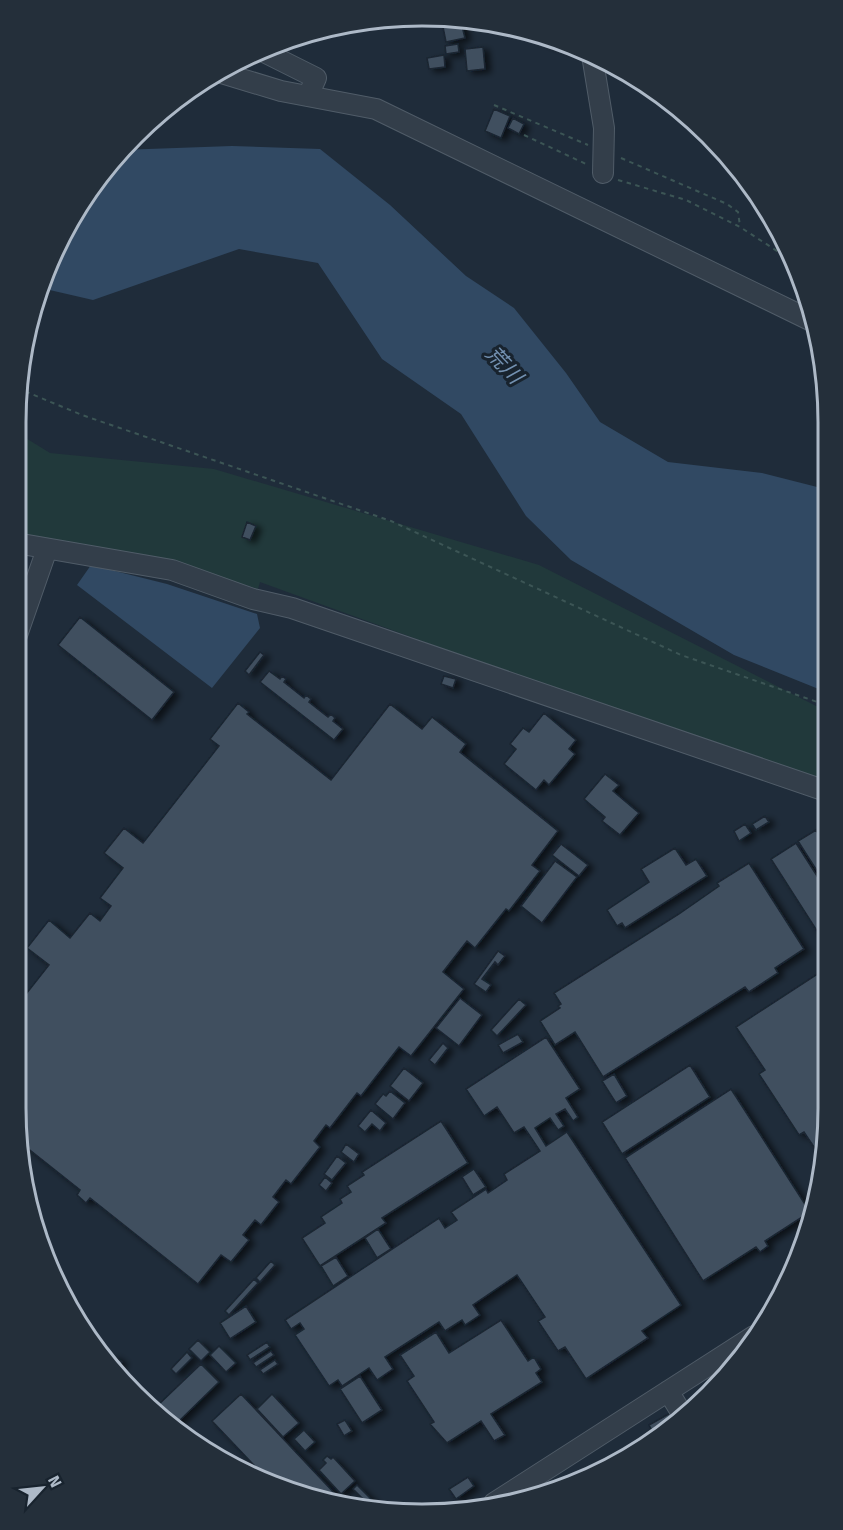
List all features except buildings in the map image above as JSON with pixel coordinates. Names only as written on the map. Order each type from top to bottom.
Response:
[{"type":"street","points":[[271,56],[316,78],[308,96]]},
{"type":"street","points":[[594,65],[604,128],[603,173]]},
{"type":"street","points":[[229,76],[263,87],[362,104],[390,115],[803,317]]},
{"type":"street","points":[[26,545],[172,570],[253,599],[292,608],[818,788]]},
{"type":"street","points":[[26,609],[47,549]]},
{"type":"street","points":[[506,1495],[739,1345]]},
{"type":"street","points":[[668,1391],[679,1409]]},
{"type":"path","points":[[494,105],[603,151],[660,172],[727,204],[740,215],[740,227]]},
{"type":"path","points":[[524,135],[623,182],[686,200],[740,227],[780,253]]},
{"type":"path","points":[[26,392],[82,415],[392,521],[681,655],[818,702]]},
{"type":"green space","points":[[26,438],[50,453],[214,469],[539,565],[818,707],[818,779],[557,695],[436,646],[260,582],[258,589],[197,570],[26,536]]},
{"type":"water","name":"荒川","points":[[232,146],[320,149],[390,205],[466,276],[514,308],[566,373],[600,422],[668,462],[762,473],[818,487],[818,689],[734,655],[571,560],[526,516],[461,414],[382,359],[318,263],[239,249],[93,300],[49,290],[66,246],[92,201],[133,150]]},
{"type":"water","points":[[91,565],[167,584],[257,614],[260,628],[212,688],[77,585]]}]
